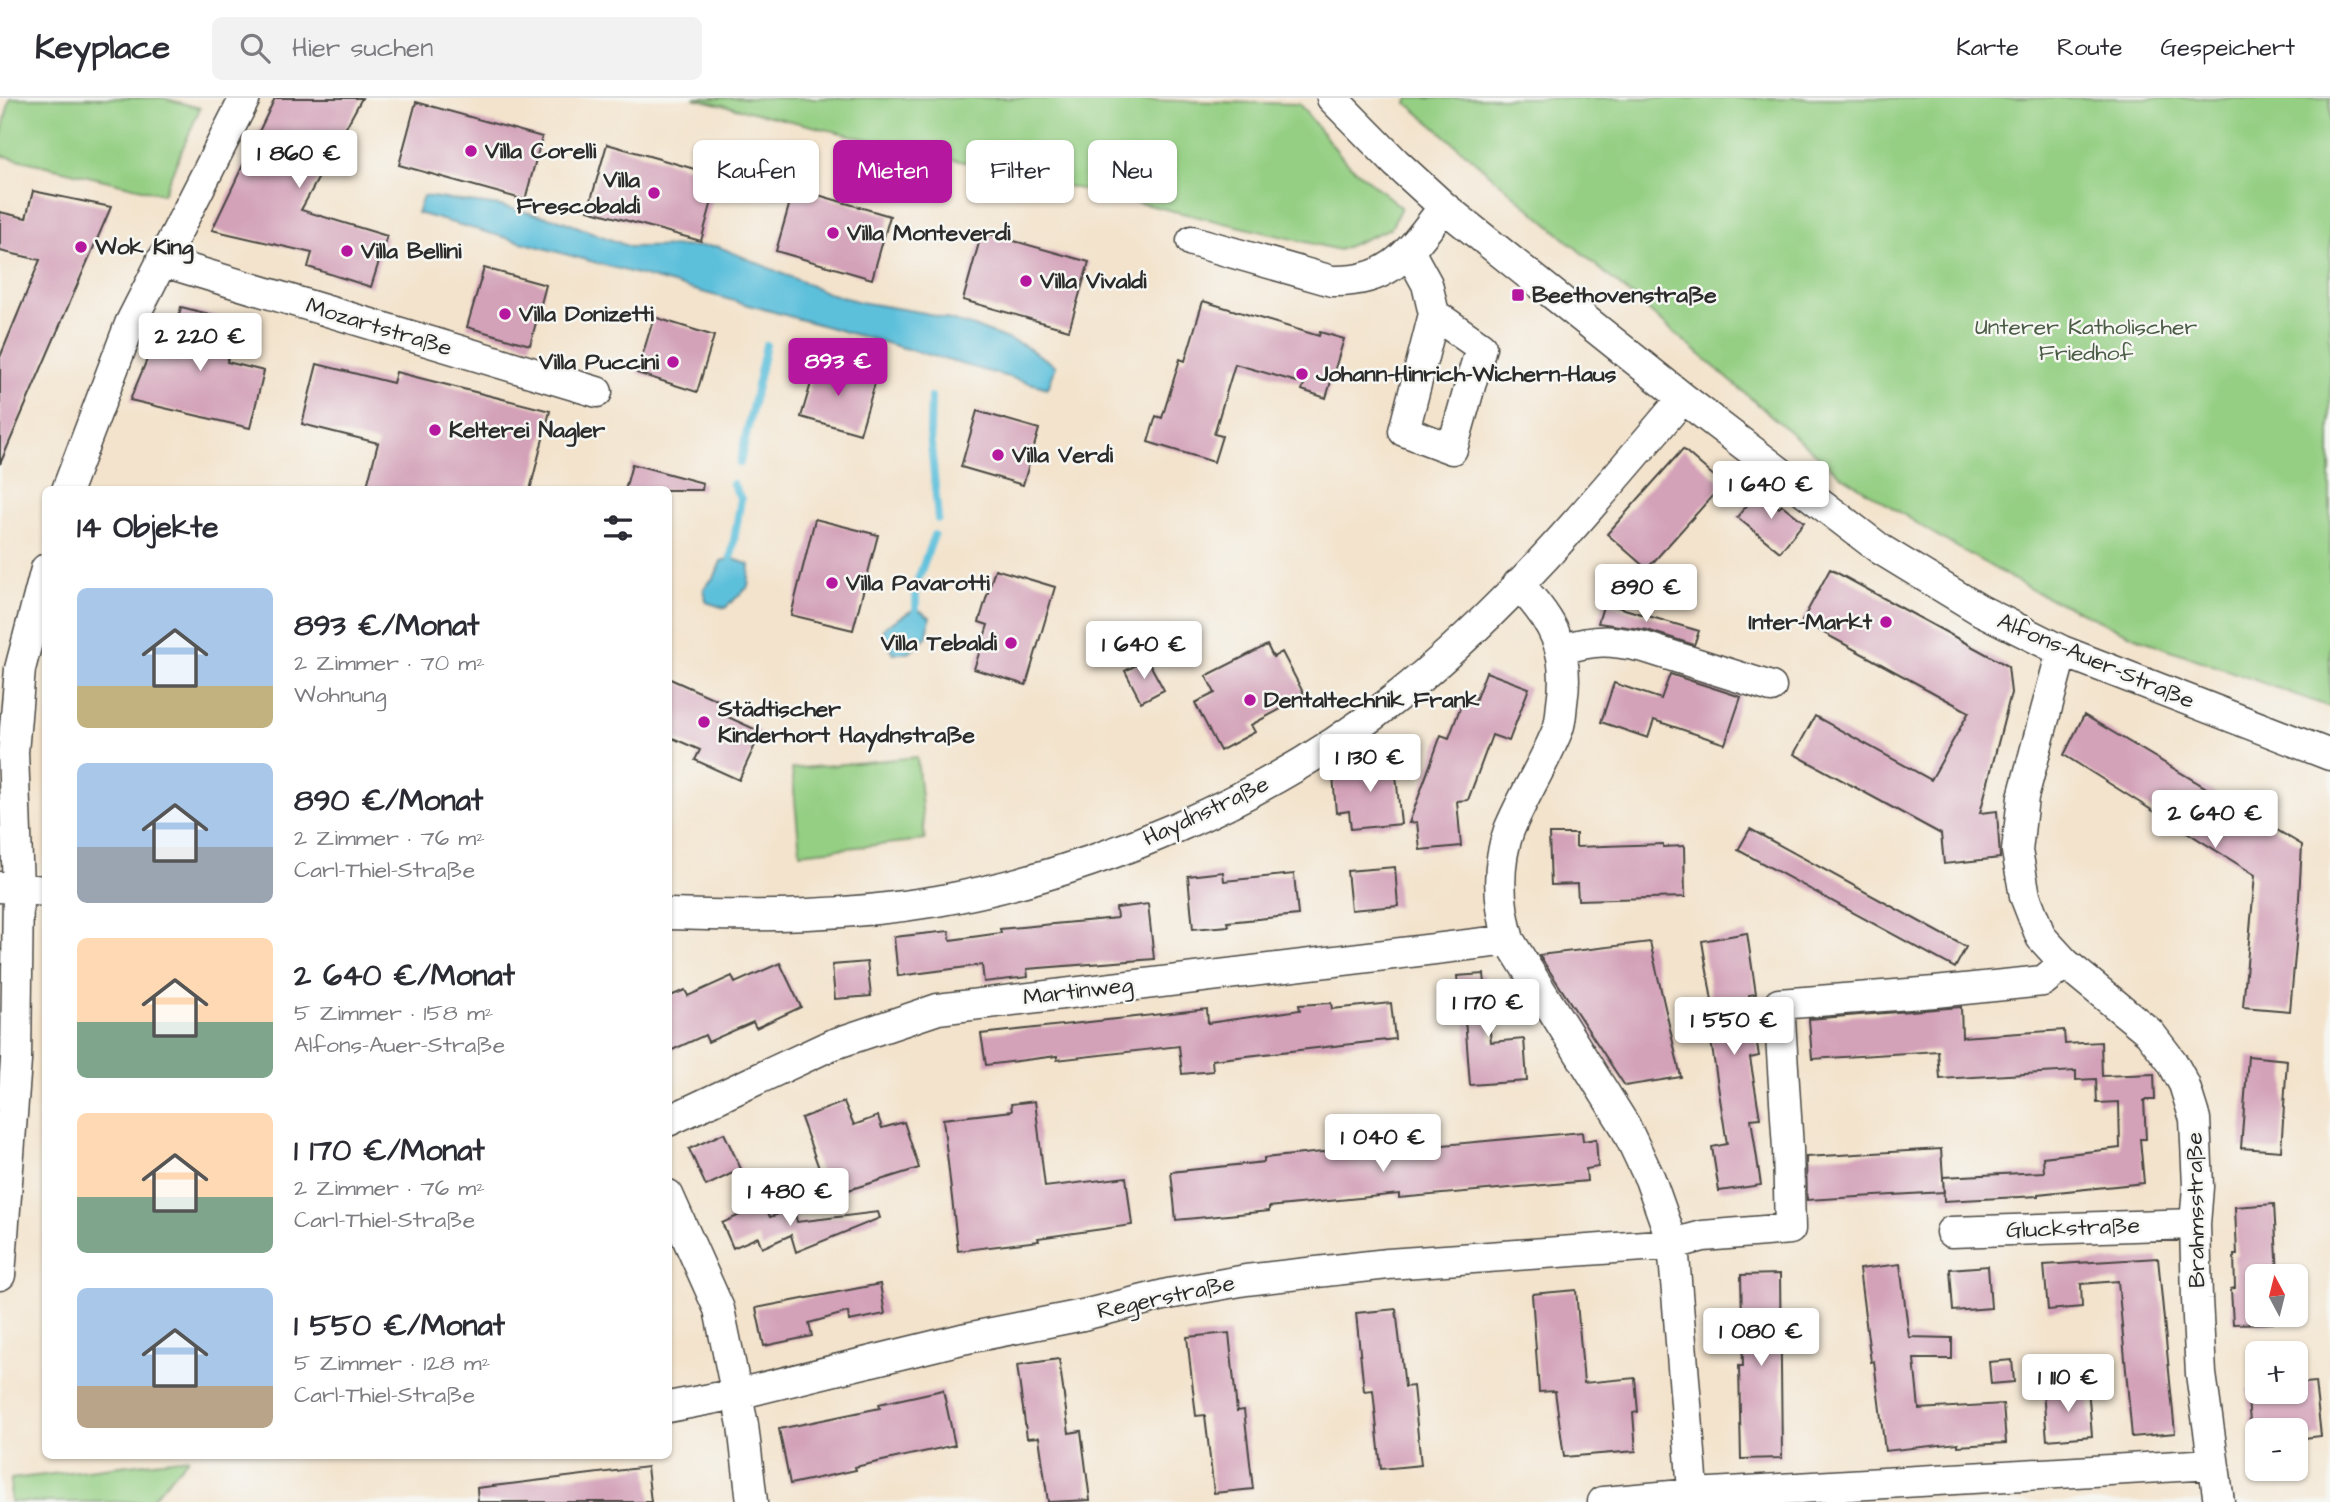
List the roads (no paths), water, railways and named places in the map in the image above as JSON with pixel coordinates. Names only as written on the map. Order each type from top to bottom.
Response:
[{"type":"street","points":[[69,486],[130,324],[245,98]]},
{"type":"street","name":"Alfons-Auer-Straße","points":[[1332,98],[1396,163],[1444,206],[1683,398],[1880,549],[1980,610],[2062,651],[2330,755]]},
{"type":"street","points":[[1192,241],[1332,281],[1355,282],[1376,276],[1393,266],[1409,251],[1444,206]]},
{"type":"street","points":[[1409,251],[1427,284],[1434,314]]},
{"type":"street","name":"Mozartstraße","points":[[161,261],[597,392]]},
{"type":"street","name":"Haydnstraße","points":[[672,914],[769,916],[841,912],[934,901],[975,893],[1075,865],[1149,839],[1292,770],[1395,699],[1444,656],[1580,520],[1683,398]]},
{"type":"street","points":[[0,1275],[15,1083],[21,889],[13,752],[20,669],[42,584]]},
{"type":"street","points":[[1518,584],[1541,607],[1562,649],[1564,690],[1559,726],[1509,832],[1502,862],[1500,894],[1504,922],[1509,940],[1625,1126],[1650,1179],[1673,1244],[1694,1498]]},
{"type":"street","points":[[1562,649],[1594,640],[1622,642],[1771,687]]},
{"type":"street","name":"Brahmsstraße","points":[[2062,651],[2024,797],[2017,851],[2025,896],[2041,937],[2065,963],[2149,1032],[2172,1062],[2184,1084],[2195,1119],[2198,1187],[2195,1224],[2197,1299],[2202,1374],[2219,1502]]},
{"type":"street","name":"Martinweg","points":[[672,1119],[831,1045],[938,1009],[1509,940]]},
{"type":"street","name":"Regerstraße","points":[[672,1407],[962,1339],[1083,1315],[1168,1294],[1268,1276],[1398,1263],[1673,1244],[1703,1236],[1790,1229],[1779,1004],[2043,981],[2065,963]]},
{"type":"street","points":[[672,1204],[719,1309],[737,1394],[752,1502]]},
{"type":"street","name":"Gluckstraße","points":[[1951,1232],[2195,1224]]},
{"type":"street","points":[[1603,1502],[2213,1464]]},
{"type":"water","points":[[423,196],[500,206],[560,220],[630,247],[717,246],[828,293],[860,302],[925,313],[978,328],[1023,345],[1056,366],[1048,388],[417,213]]},
{"type":"water","points":[[731,558],[750,565],[748,587],[725,608],[706,602],[704,588],[715,576],[721,561]]},
{"type":"water","points":[[916,608],[930,617],[927,636],[909,653],[893,653],[882,634],[885,627]]},
{"type":"waterway","points":[[740,463],[766,345]]},
{"type":"waterway","points":[[931,397],[930,433],[938,519]]},
{"type":"waterway","points":[[731,558],[741,499],[733,484]]},
{"type":"waterway","points":[[916,608],[916,585],[934,535]]},
{"type":"place","name":"Villa Corelli","points":[[471,151]]},
{"type":"place","name":"Villa Frescobaldi","points":[[654,193]]},
{"type":"place","name":"Villa Monteverdi","points":[[833,233]]},
{"type":"place","name":"Wok King","points":[[81,247]]},
{"type":"place","name":"Villa Bellini","points":[[347,251]]},
{"type":"place","name":"Villa Vivaldi","points":[[1026,281]]},
{"type":"place","name":"Beethovenstraße","points":[[1518,295]]},
{"type":"place","name":"Villa Donizetti","points":[[505,314]]},
{"type":"place","name":"Villa Puccini","points":[[673,362]]},
{"type":"place","name":"Johann-Hinrich-Wichern-Haus","points":[[1302,374]]},
{"type":"place","name":"Kelterei Nagler","points":[[435,430]]},
{"type":"place","name":"Villa Verdi","points":[[998,455]]},
{"type":"place","name":"Villa Pavarotti","points":[[832,583]]},
{"type":"place","name":"Inter-Markt","points":[[1886,622]]},
{"type":"place","name":"Villa Tebaldi","points":[[1011,643]]},
{"type":"place","name":"Dentaltechnik Frank","points":[[1250,700]]},
{"type":"place","name":"Städtischer Kinderhort Haydnstraße","points":[[704,722]]},
{"type":"park label","name":"Unterer Katholischer Friedhof","points":[[2086,340]]}]
